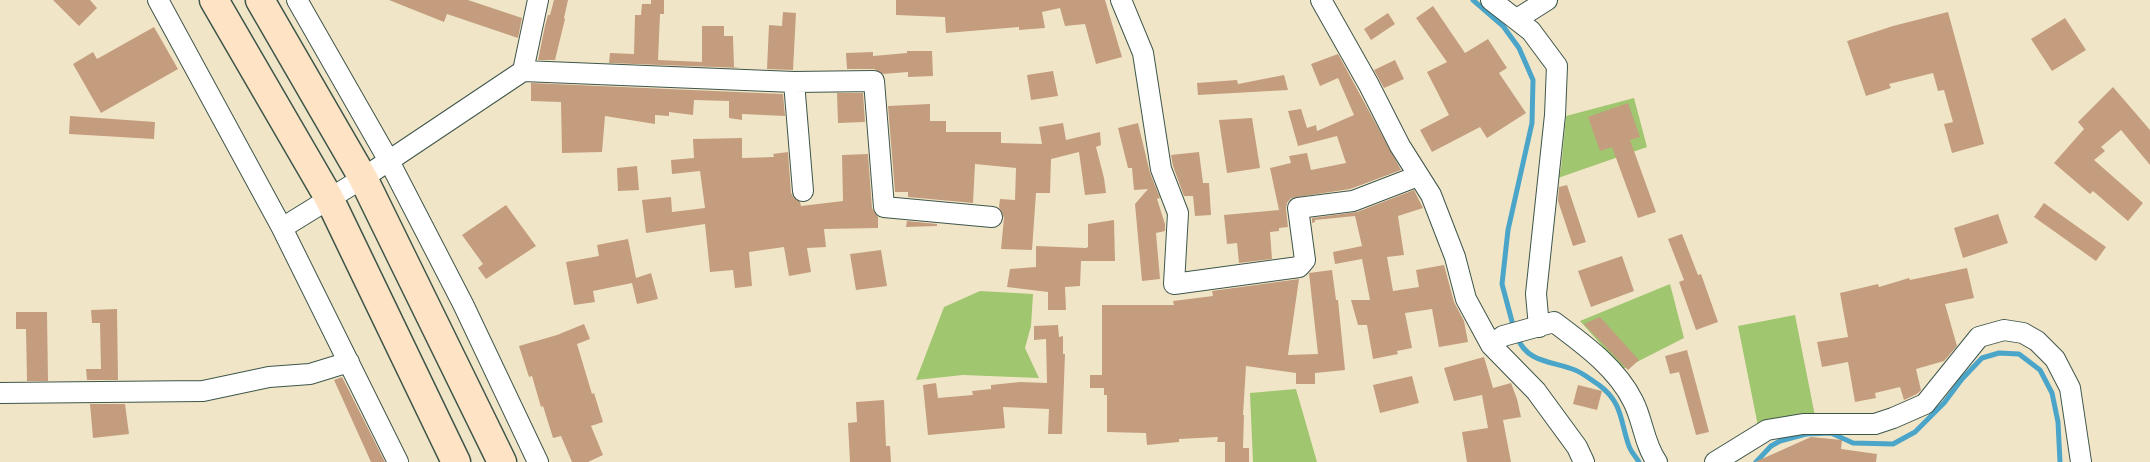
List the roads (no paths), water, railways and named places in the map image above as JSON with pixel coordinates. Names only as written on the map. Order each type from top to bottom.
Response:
[{"type":"main road","points":[[214,0],[329,198],[456,462]]},
{"type":"main road","points":[[260,0],[363,178],[502,462]]},
{"type":"street","points":[[158,0],[282,228],[398,462]]},
{"type":"street","points":[[297,0],[389,161],[463,304],[538,462]]},
{"type":"street","points":[[523,71],[538,0]]},
{"type":"street","points":[[1121,0],[1143,53],[1161,169],[1178,213],[1174,284],[1299,267],[1305,260],[1298,208],[1353,201],[1418,176]]},
{"type":"street","points":[[1321,0],[1400,146],[1431,195],[1451,246],[1466,299],[1577,447],[1584,462]]},
{"type":"street","points":[[1491,0],[1531,31],[1557,66],[1555,115],[1536,294],[1539,327]]},
{"type":"street","points":[[1517,19],[1547,0]]},
{"type":"street","points":[[282,228],[363,178],[523,71],[795,82],[874,81],[884,207],[992,217]]},
{"type":"street","points":[[795,82],[803,191]]},
{"type":"street","points":[[1497,340],[1554,322],[1590,349],[1617,376],[1634,402],[1647,442],[1657,462]]},
{"type":"street","points":[[1715,462],[1767,430],[1803,423],[1875,424],[1925,404],[1979,337],[2004,330],[2023,333],[2037,341],[2055,359],[2070,388],[2081,462]]},
{"type":"street","points":[[0,393],[203,391],[269,377],[310,374],[349,362]]},
{"type":"waterway","points":[[1473,0],[1503,26],[1519,48],[1533,80],[1532,123],[1508,230],[1502,284],[1514,329]]},
{"type":"waterway","points":[[1517,337],[1527,352],[1541,360],[1578,371],[1607,392],[1617,406],[1629,446],[1639,462]]},
{"type":"waterway","points":[[1756,462],[1771,446],[1780,441],[1806,434],[1831,433],[1853,443],[1893,444],[1915,432],[1944,403],[1982,358],[1999,353],[2019,354],[2040,370],[2052,393],[2058,422],[2060,462]]}]
